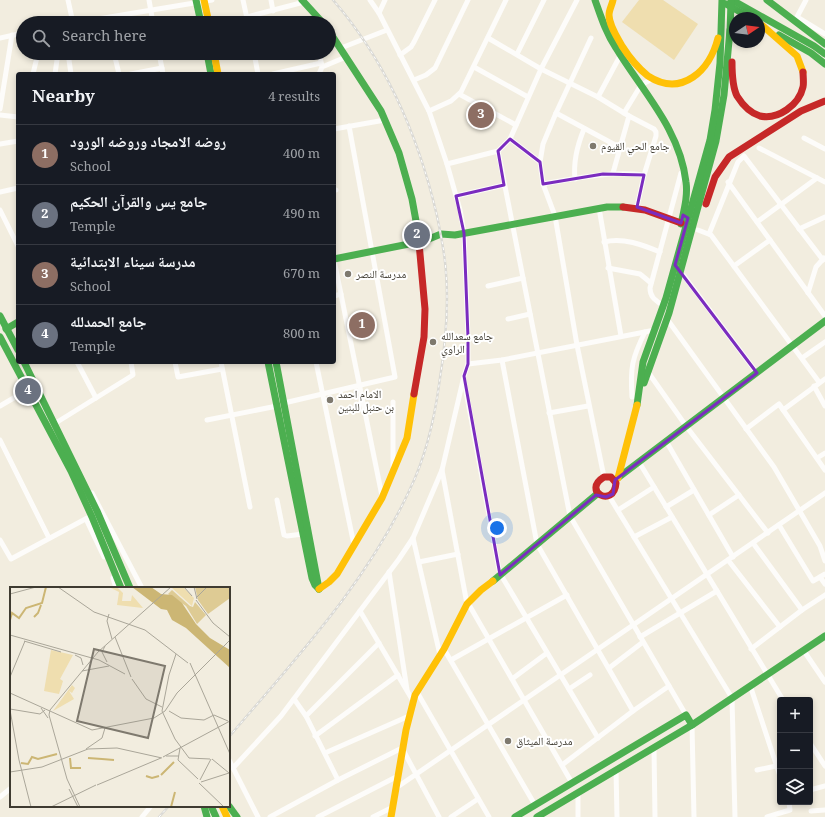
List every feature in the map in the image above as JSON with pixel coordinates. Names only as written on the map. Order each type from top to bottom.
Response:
[{"type":"main road","points":[[595,0],[601,22],[620,56],[665,122],[682,158],[685,171],[686,191],[693,221]]},
{"type":"main road","points":[[613,0],[609,14],[612,24],[625,51],[644,74],[652,79],[674,84],[689,80],[700,73],[707,66],[714,54],[722,13]]},
{"type":"main road","points":[[718,0],[744,10],[825,54]]},
{"type":"main road","points":[[637,405],[643,362],[656,329],[665,312],[679,295],[684,276],[693,221],[715,110],[720,63],[722,0]]},
{"type":"main road","points":[[731,0],[744,10]]},
{"type":"main road","points":[[731,0],[731,12]]},
{"type":"main road","points":[[766,0],[825,44]]},
{"type":"main road","points":[[202,16],[203,1]]},
{"type":"main road","points":[[203,1],[207,16]]},
{"type":"main road","points":[[303,1],[312,16]]},
{"type":"main road","points":[[765,26],[811,53],[825,64]]},
{"type":"main road","points":[[731,48],[732,69],[737,95],[743,104],[752,112],[761,116],[776,116],[788,112],[796,107],[805,94],[808,80],[806,71],[801,61],[765,28]]},
{"type":"main road","points":[[268,364],[319,588],[326,585],[335,577],[382,498],[394,472],[409,429],[424,337],[425,309],[420,242],[409,184],[399,153],[385,120],[336,41]]},
{"type":"main road","points":[[597,494],[603,497],[609,496],[615,490],[616,479],[637,405],[709,172],[719,127],[725,88],[729,42]]},
{"type":"main road","points":[[208,60],[211,72]]},
{"type":"main road","points":[[215,60],[218,72]]},
{"type":"main road","points":[[693,221],[729,156],[801,111],[825,100]]},
{"type":"main road","points":[[336,260],[427,241],[441,234],[452,236],[614,206],[637,207],[681,223],[693,221]]},
{"type":"main road","points":[[665,312],[662,289],[681,223]]},
{"type":"main road","points":[[0,316],[6,329],[16,340]]},
{"type":"main road","points":[[616,479],[825,321]]},
{"type":"main road","points":[[6,329],[16,323]]},
{"type":"main road","points":[[0,337],[29,389],[62,454],[121,587]]},
{"type":"main road","points":[[25,364],[97,511],[130,587]]},
{"type":"main road","points":[[276,364],[306,535]]},
{"type":"main road","points":[[597,494],[596,484],[600,478],[611,477],[616,479]]},
{"type":"main road","points":[[391,817],[402,748],[413,701],[468,604],[481,590],[597,494]]},
{"type":"main road","points":[[538,817],[692,725],[825,636]]},
{"type":"main road","points":[[515,817],[686,715],[692,725]]},
{"type":"main road","points":[[204,807],[207,817]]},
{"type":"main road","points":[[211,807],[216,817]]},
{"type":"main road","points":[[223,807],[228,817]]},
{"type":"main road","points":[[230,807],[237,817]]},
{"type":"street","points":[[68,0],[72,16]]},
{"type":"street","points":[[148,0],[152,16]]},
{"type":"street","points":[[243,0],[247,16]]},
{"type":"street","points":[[271,0],[273,11]]},
{"type":"street","points":[[232,768],[281,716],[413,538],[442,470],[468,364],[464,233],[456,196],[429,111],[414,80],[386,30],[379,13],[370,0]]},
{"type":"street","points":[[379,13],[385,0]]},
{"type":"street","points":[[400,55],[411,47],[435,0]]},
{"type":"street","points":[[414,80],[426,75],[435,68],[468,0]]},
{"type":"street","points":[[429,111],[451,101],[459,94],[474,67],[506,0]]},
{"type":"street","points":[[518,54],[544,0]]},
{"type":"street","points":[[447,164],[498,151],[510,139],[541,69],[577,0]]},
{"type":"street","points":[[806,0],[797,17],[825,34]]},
{"type":"street","points":[[127,16],[203,1]]},
{"type":"street","points":[[251,16],[273,11],[303,1]]},
{"type":"street","points":[[341,48],[386,30]]},
{"type":"street","points":[[0,38],[16,34]]},
{"type":"street","points":[[0,109],[12,35]]},
{"type":"street","points":[[488,38],[518,54],[541,69],[598,97],[654,129],[656,136],[644,175],[637,207]]},
{"type":"street","points":[[591,38],[569,83],[543,144],[540,162],[543,184],[555,216],[588,406],[604,477]]},
{"type":"street","points":[[336,60],[346,56]]},
{"type":"street","points":[[598,97],[620,56]]},
{"type":"street","points":[[33,72],[36,60]]},
{"type":"street","points":[[55,72],[57,60]]},
{"type":"street","points":[[69,60],[71,72]]},
{"type":"street","points":[[116,60],[119,72]]},
{"type":"street","points":[[160,60],[163,72]]},
{"type":"street","points":[[256,60],[258,72]]},
{"type":"street","points":[[319,72],[322,65],[321,60]]},
{"type":"street","points":[[284,72],[322,65],[335,60]]},
{"type":"street","points":[[474,67],[528,97]]},
{"type":"street","points":[[141,72],[162,68]]},
{"type":"street","points":[[613,173],[626,114],[641,85],[652,79]]},
{"type":"street","points":[[459,94],[516,125]]},
{"type":"street","points":[[556,113],[619,147]]},
{"type":"street","points":[[0,115],[16,116]]},
{"type":"street","points":[[336,129],[385,120]]},
{"type":"street","points":[[284,403],[395,377],[349,126]]},
{"type":"street","points":[[575,178],[575,157],[584,129]]},
{"type":"street","points":[[804,138],[825,149]]},
{"type":"street","points":[[510,139],[540,162]]},
{"type":"street","points":[[0,144],[16,141]]},
{"type":"street","points":[[759,148],[825,182]]},
{"type":"street","points":[[498,151],[570,516],[686,715]]},
{"type":"street","points":[[709,234],[728,182],[738,162],[744,156],[824,259],[816,267],[808,293]]},
{"type":"street","points":[[543,184],[613,173],[644,175]]},
{"type":"street","points":[[681,173],[651,283],[651,296],[665,312],[724,398],[774,467],[800,510],[825,557]]},
{"type":"street","points":[[757,222],[817,178]]},
{"type":"street","points":[[728,182],[825,316]]},
{"type":"street","points":[[456,196],[504,185]]},
{"type":"street","points":[[0,192],[16,188]]},
{"type":"street","points":[[599,208],[608,268],[621,336]]},
{"type":"street","points":[[0,210],[15,236]]},
{"type":"street","points":[[800,229],[825,217]]},
{"type":"street","points":[[693,221],[711,235],[819,382]]},
{"type":"street","points":[[604,242],[612,240],[629,242],[660,252]]},
{"type":"street","points":[[734,266],[770,240]]},
{"type":"street","points":[[608,268],[640,274],[651,283]]},
{"type":"street","points":[[336,270],[382,498]]},
{"type":"street","points":[[684,276],[757,373]]},
{"type":"street","points":[[488,286],[523,278]]},
{"type":"street","points":[[336,295],[341,294]]},
{"type":"street","points":[[508,319],[530,314]]},
{"type":"street","points":[[468,364],[502,360],[656,329]]},
{"type":"street","points":[[632,397],[631,375],[633,360],[645,332]]},
{"type":"street","points":[[802,358],[825,342]]},
{"type":"street","points":[[502,360],[538,544],[633,711]]},
{"type":"street","points":[[78,364],[96,398]]},
{"type":"street","points":[[54,424],[133,375],[131,364]]},
{"type":"street","points":[[175,364],[178,377],[222,369]]},
{"type":"street","points":[[221,364],[250,507]]},
{"type":"street","points":[[316,364],[354,546]]},
{"type":"street","points":[[648,371],[686,426],[768,533]]},
{"type":"street","points":[[464,376],[500,575],[598,738]]},
{"type":"street","points":[[783,410],[825,378]]},
{"type":"street","points":[[814,386],[825,406]]},
{"type":"street","points":[[0,406],[29,389]]},
{"type":"street","points":[[393,402],[394,472]]},
{"type":"street","points":[[746,429],[779,404],[825,470]]},
{"type":"street","points":[[207,420],[277,406]]},
{"type":"street","points":[[549,413],[588,406]]},
{"type":"street","points":[[0,440],[49,538]]},
{"type":"street","points":[[666,441],[733,557]]},
{"type":"street","points":[[817,458],[825,453]]},
{"type":"street","points":[[639,462],[781,697]]},
{"type":"street","points":[[73,464],[85,480],[141,587]]},
{"type":"street","points":[[442,470],[468,604],[572,783]]},
{"type":"street","points":[[618,510],[654,487]]},
{"type":"street","points":[[666,507],[694,490]]},
{"type":"street","points":[[396,788],[825,494]]},
{"type":"street","points":[[709,515],[739,495]]},
{"type":"street","points":[[609,496],[732,698],[735,817]]},
{"type":"street","points":[[277,500],[284,535],[306,535]]},
{"type":"street","points":[[634,537],[672,517]]},
{"type":"street","points":[[0,540],[11,559],[89,518],[116,587]]},
{"type":"street","points":[[779,525],[813,581],[823,575],[825,584]]},
{"type":"street","points":[[413,538],[442,652],[450,660],[535,805]]},
{"type":"street","points":[[753,543],[802,610]]},
{"type":"street","points":[[419,562],[458,554]]},
{"type":"street","points":[[728,560],[780,627]]},
{"type":"street","points":[[389,572],[407,690]]},
{"type":"street","points":[[640,637],[716,591]]},
{"type":"street","points":[[450,660],[567,595]]},
{"type":"street","points":[[751,648],[825,595]]},
{"type":"street","points":[[360,611],[413,701]]},
{"type":"street","points":[[609,668],[643,642]]},
{"type":"street","points":[[306,716],[379,643]]},
{"type":"street","points":[[804,651],[825,682]]},
{"type":"street","points":[[512,679],[547,653]]},
{"type":"street","points":[[315,736],[398,675]]},
{"type":"street","points":[[569,689],[590,675]]},
{"type":"street","points":[[562,765],[633,711],[669,686]]},
{"type":"street","points":[[750,686],[777,769]]},
{"type":"street","points":[[417,692],[489,817]]},
{"type":"street","points":[[294,699],[306,716],[338,780]]},
{"type":"street","points":[[325,753],[410,716]]},
{"type":"street","points":[[692,725],[694,817]]},
{"type":"street","points":[[270,817],[338,780],[402,748],[439,817]]},
{"type":"street","points":[[654,748],[655,817]]},
{"type":"street","points":[[813,748],[825,766]]},
{"type":"street","points":[[230,763],[258,817]]},
{"type":"street","points":[[757,770],[776,766]]},
{"type":"street","points":[[616,770],[617,817]]},
{"type":"street","points":[[318,817],[398,776]]},
{"type":"street","points":[[813,789],[825,786]]},
{"type":"street","points":[[0,797],[10,789]]},
{"type":"street","points":[[578,792],[578,817]]},
{"type":"street","points":[[451,817],[478,799]]},
{"type":"street","points":[[767,817],[790,810],[790,805]]},
{"type":"street","points":[[142,817],[150,807]]},
{"type":"street","points":[[374,817],[393,808]]},
{"type":"street","points":[[811,811],[825,810]]},
{"type":"highlighted area","points":[[510,139],[540,162],[543,184],[603,174],[644,175],[637,207],[681,223],[683,215],[688,218],[675,265],[757,373],[615,480],[613,494],[606,497],[596,495],[500,575],[464,376],[468,364],[468,337],[464,233],[456,196],[504,185],[498,151]]},
{"type":"shaded area","points":[[639,0],[663,0],[698,24],[674,60],[622,22]]},
{"type":"railway","points":[[230,736],[328,619],[373,556],[393,523],[416,477],[429,438],[435,412],[445,343],[447,315],[445,259],[437,216],[421,158],[398,102],[384,75],[369,49],[333,0]]},
{"type":"railway","points":[[159,817],[168,807]]},
{"type":"traffic: fast","points":[[196,0],[199,16]]},
{"type":"traffic: fast","points":[[302,0],[317,16]]},
{"type":"traffic: fast","points":[[595,0],[609,37],[658,111],[676,145],[686,182],[685,203],[681,224]]},
{"type":"traffic: fast","points":[[637,405],[643,362],[666,298],[710,140],[720,63],[722,0]]},
{"type":"traffic: fast","points":[[731,0],[731,12]]},
{"type":"traffic: fast","points":[[732,0],[814,46],[825,54]]},
{"type":"traffic: fast","points":[[767,0],[825,44]]},
{"type":"traffic: fast","points":[[726,4],[740,12]]},
{"type":"traffic: fast","points":[[779,35],[811,53],[825,64]]},
{"type":"traffic: fast","points":[[644,383],[669,313],[716,141],[724,95],[729,41]]},
{"type":"traffic: fast","points":[[336,42],[381,111],[399,153],[412,199],[418,232]]},
{"type":"traffic: fast","points":[[208,60],[211,72]]},
{"type":"traffic: fast","points":[[336,259],[424,241],[441,234],[455,235],[607,207],[623,207]]},
{"type":"traffic: fast","points":[[0,316],[16,346]]},
{"type":"traffic: fast","points":[[615,480],[825,321]]},
{"type":"traffic: fast","points":[[6,329],[16,323]]},
{"type":"traffic: fast","points":[[0,337],[71,471],[92,517],[121,587]]},
{"type":"traffic: fast","points":[[25,364],[97,511],[130,587]]},
{"type":"traffic: fast","points":[[268,364],[312,578],[315,585],[319,589]]},
{"type":"traffic: fast","points":[[276,364],[319,589]]},
{"type":"traffic: fast","points":[[493,581],[597,494]]},
{"type":"traffic: fast","points":[[537,817],[692,725],[825,636]]},
{"type":"traffic: fast","points":[[515,817],[686,715],[692,725]]},
{"type":"traffic: fast","points":[[204,807],[207,817]]},
{"type":"traffic: fast","points":[[211,807],[216,817]]},
{"type":"traffic: fast","points":[[230,807],[237,817]]},
{"type":"traffic: slow","points":[[204,0],[207,16]]},
{"type":"traffic: slow","points":[[613,0],[609,11],[609,19],[622,46],[644,73],[660,82],[672,84],[683,82],[693,77],[708,61],[718,38]]},
{"type":"traffic: slow","points":[[765,28],[797,56],[803,72]]},
{"type":"traffic: slow","points":[[215,60],[218,72]]},
{"type":"traffic: slow","points":[[319,589],[337,574],[382,498],[407,438],[414,394]]},
{"type":"traffic: slow","points":[[618,478],[637,405]]},
{"type":"traffic: slow","points":[[391,817],[406,730],[415,695],[444,649],[467,604],[481,590],[493,581]]},
{"type":"traffic: slow","points":[[222,807],[227,817]]},
{"type":"traffic: jam","points":[[732,62],[733,83],[737,96],[753,113],[767,117],[774,116],[787,110],[797,100],[803,87],[803,72]]},
{"type":"traffic: jam","points":[[706,204],[715,177],[729,157],[801,111],[825,101]]},
{"type":"traffic: jam","points":[[623,207],[645,210],[681,223]]},
{"type":"traffic: jam","points":[[414,394],[424,337],[425,309],[418,232]]},
{"type":"traffic: jam","points":[[604,477],[611,477],[616,483],[614,491],[610,495],[605,496],[597,492],[596,488],[598,482],[604,477]]},
{"type":"place","name":"مدرسة سيناء الابتدائية","points":[[481,115]]},
{"type":"place","name":"جامع الحي القيوم","points":[[593,146]]},
{"type":"place","name":"جامع يس والقرآن الحكيم","points":[[417,235]]},
{"type":"place","name":"مدرسة النصر","points":[[348,274]]},
{"type":"place","name":"روضه الامجاد وروضه الورود","points":[[362,325]]},
{"type":"place","name":"جامع سعدالله الراوي","points":[[433,342]]},
{"type":"place","name":"جامع الحمدلله","points":[[28,391]]},
{"type":"place","name":"الامام احمد بن حنبل للبنين","points":[[330,400]]},
{"type":"place","name":"مدرسة الميثاق","points":[[508,741]]}]
